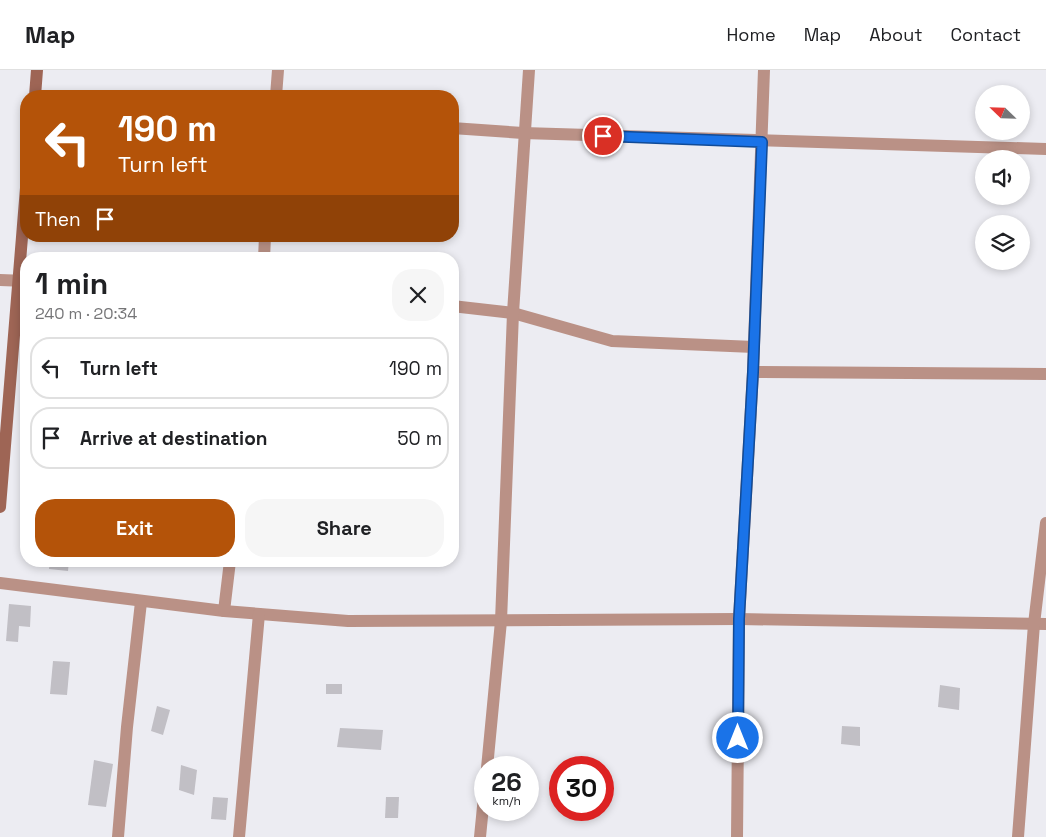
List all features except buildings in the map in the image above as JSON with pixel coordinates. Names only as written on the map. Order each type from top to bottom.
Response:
[{"type":"street","points":[[35,90],[37,70]]},
{"type":"street","points":[[276,90],[278,70]]},
{"type":"street","points":[[488,756],[501,621],[513,313],[529,70]]},
{"type":"street","points":[[737,837],[739,619],[753,372],[764,70]]},
{"type":"street","points":[[459,128],[524,133],[762,142],[1046,149]]},
{"type":"street","points":[[0,280],[20,281]]},
{"type":"street","points":[[0,507],[20,302]]},
{"type":"street","points":[[459,307],[513,313],[612,340],[658,344],[754,347]]},
{"type":"street","points":[[753,372],[1046,374]]},
{"type":"street","points":[[1018,837],[1040,624],[1046,523]]},
{"type":"street","points":[[224,611],[229,567]]},
{"type":"street","points":[[0,583],[141,602],[348,621],[739,619],[1040,624]]},
{"type":"street","points":[[118,837],[127,727],[141,602]]},
{"type":"street","points":[[239,837],[259,614]]},
{"type":"street","points":[[480,837],[482,821]]},
{"type":"route","points":[[603,136],[762,142],[753,372],[739,619],[738,738]]}]
